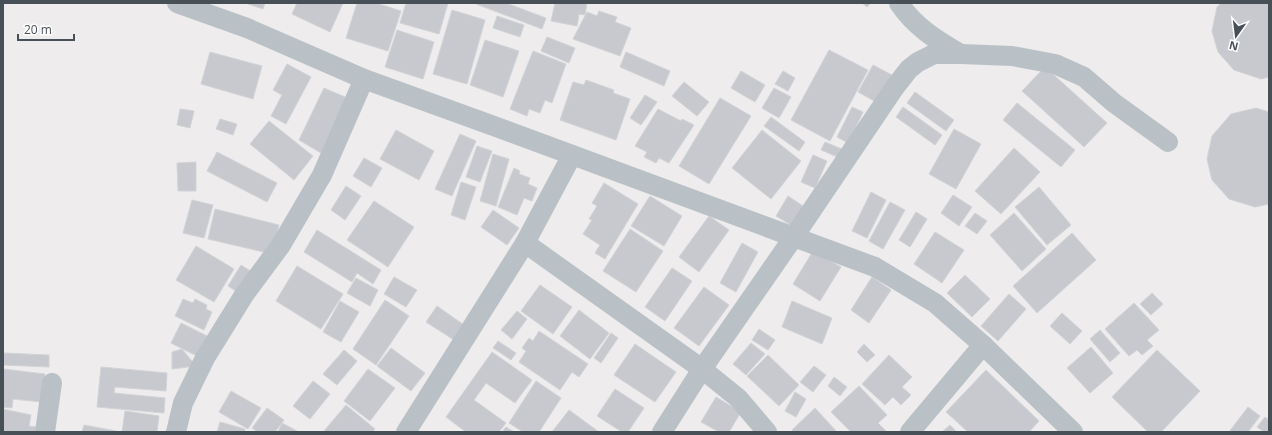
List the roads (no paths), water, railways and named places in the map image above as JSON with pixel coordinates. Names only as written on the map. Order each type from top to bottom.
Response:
[{"type":"street","points":[[177,3],[247,28],[364,80],[875,267],[935,302],[983,345],[1073,432]]},
{"type":"street","points":[[899,3],[920,28],[937,41],[961,54]]},
{"type":"street","points":[[662,432],[702,369],[895,87],[909,69],[918,62],[934,54],[961,54],[1012,56],[1055,64],[1084,77],[1114,103],[1168,142]]},
{"type":"street","points":[[176,432],[183,402],[205,358],[244,294],[281,245],[322,175],[364,80]]},
{"type":"street","points":[[406,432],[525,243],[572,155]]},
{"type":"street","points":[[525,243],[702,369],[738,398],[767,432]]},
{"type":"street","points":[[910,432],[983,345]]},
{"type":"street","points":[[45,432],[52,383]]}]
